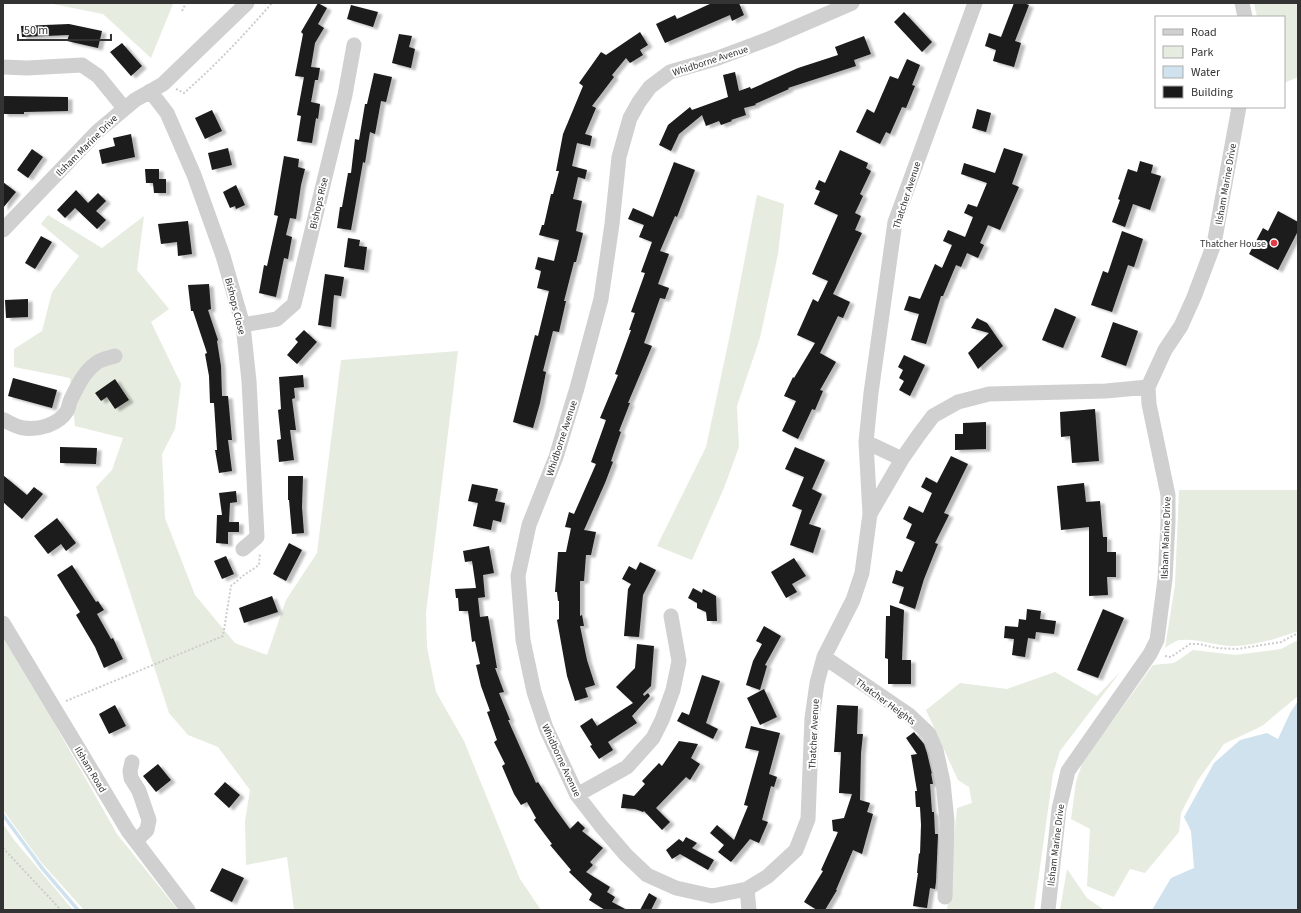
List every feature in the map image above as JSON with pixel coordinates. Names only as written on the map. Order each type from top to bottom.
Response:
[{"type":"street","name":"Ilsham Marine Drive","points":[[3,230],[98,131],[135,100],[163,84],[247,3]]},
{"type":"street","name":"Whidborne Avenue","points":[[747,889],[712,896],[676,888],[647,875],[611,838],[577,794],[546,728],[534,692],[523,640],[518,576],[530,525],[556,457],[577,388],[601,299],[612,224],[619,157],[630,118],[639,102],[650,88],[670,72],[718,58],[771,38],[852,3]]},
{"type":"street","name":"Thatcher Avenue","points":[[747,889],[768,876],[796,850],[808,820],[812,718],[817,683],[824,657],[853,600],[862,573],[870,514],[866,442],[871,393],[895,222],[975,3]]},
{"type":"street","points":[[1242,3],[1245,16]]},
{"type":"street","name":"Bishops Rise","points":[[243,325],[277,319],[294,304],[345,94],[354,45]]},
{"type":"street","points":[[3,67],[27,68],[82,66],[98,76],[124,108]]},
{"type":"street","name":"Bishops Close","points":[[150,91],[167,113],[194,175],[223,256],[243,325],[262,540]]},
{"type":"street","name":"Ilsham Marine Drive","points":[[1048,910],[1059,809],[1068,771],[1150,654],[1157,640],[1165,579],[1168,495],[1149,404],[1148,387],[1165,350],[1181,326],[1194,297],[1214,244],[1239,108]]},
{"type":"street","points":[[3,421],[23,428],[41,427],[56,422],[67,410],[76,390],[90,368],[102,360],[115,356]]},
{"type":"street","name":"Thatcher Avenue","points":[[870,514],[902,459],[933,416],[958,402],[989,394],[1106,391],[1148,387]]},
{"type":"street","points":[[866,442],[902,459]]},
{"type":"street","points":[[243,549],[262,540]]},
{"type":"street","points":[[577,794],[626,767],[653,738],[662,720],[673,690],[679,661],[671,616]]},
{"type":"street","name":"Ilsham Road","points":[[3,623],[128,831],[188,910]]},
{"type":"street","name":"Thatcher Heights","points":[[824,657],[909,714],[929,734],[936,750],[946,805],[945,897]]},
{"type":"street","points":[[132,762],[130,771],[131,778],[141,796],[149,820],[147,830],[136,841]]},
{"type":"street","points":[[747,889],[749,910]]},
{"type":"path","points":[[182,11],[186,3]]},
{"type":"path","points":[[163,84],[184,93],[240,40],[272,3]]},
{"type":"path","points":[[54,706],[223,636],[231,586],[259,565],[262,540]]},
{"type":"path","points":[[1171,657],[1190,644],[1200,644],[1216,648],[1237,650],[1281,642],[1298,633]]},
{"type":"path","points":[[3,848],[61,910]]},
{"type":"green space","points":[[48,3],[173,4],[151,58],[103,14]]},
{"type":"green space","points":[[1254,3],[1298,3],[1298,77],[1285,83],[1285,16],[1257,16]]},
{"type":"green space","points":[[757,195],[784,204],[778,254],[760,338],[737,406],[739,447],[724,488],[692,560],[657,546],[706,447],[732,325]]},
{"type":"green space","points":[[48,215],[102,248],[144,216],[137,270],[169,309],[151,322],[181,384],[175,429],[162,454],[165,518],[195,595],[235,643],[267,655],[286,600],[317,553],[341,360],[458,351],[426,613],[427,647],[436,692],[464,741],[520,879],[541,910],[294,910],[287,857],[246,865],[245,821],[250,790],[218,747],[188,735],[169,713],[96,487],[112,470],[123,438],[75,426],[70,378],[14,367],[14,349],[42,331],[52,292],[79,256],[41,224]],"holes":[[[115,379],[107,397],[101,401],[95,393]]]},
{"type":"green space","points":[[1179,490],[1298,490],[1298,631],[1268,641],[1252,644],[1229,646],[1195,640],[1181,640],[1165,648],[1175,585]]},
{"type":"green space","points":[[3,637],[46,707],[117,834],[178,910],[84,910],[41,862],[3,810]]},
{"type":"green space","points":[[1298,640],[1298,696],[1262,726],[1224,744],[1198,780],[1181,813],[1179,832],[1145,873],[1130,869],[1114,897],[1087,886],[1090,829],[1071,819],[1076,782],[1083,761],[1153,665],[1174,663],[1193,650],[1235,655],[1281,649]]},
{"type":"green space","points":[[1121,671],[1060,751],[1053,774],[1034,910],[947,910],[957,808],[972,803],[969,787],[958,780],[926,710],[960,683],[1007,689],[1055,672],[1097,696]]},
{"type":"green space","points":[[3,824],[15,841],[73,910],[3,910]]},
{"type":"green space","points":[[1067,869],[1087,898],[1104,910],[1060,910]]},
{"type":"water","points":[[1298,701],[1298,910],[1152,910],[1171,878],[1194,868],[1191,831],[1184,817],[1214,763],[1240,740],[1267,733],[1278,739],[1290,713]]},
{"type":"building","points":[[318,3],[327,8],[318,24],[324,28],[315,43],[311,67],[320,68],[318,80],[315,80],[311,102],[320,104],[312,143],[297,141],[301,116],[297,115],[304,77],[295,76],[303,34],[301,32]]},
{"type":"building","points":[[712,3],[739,3],[744,15],[732,21],[730,15],[665,43],[656,24],[675,15],[677,19]]},
{"type":"building","points":[[1014,3],[1024,3],[1029,5],[1015,41],[1021,43],[1014,67],[993,61],[996,50],[985,46],[989,33],[1001,37]]},
{"type":"building","points":[[351,5],[378,12],[373,27],[347,19]]},
{"type":"building","points":[[904,12],[932,42],[922,52],[894,22]]},
{"type":"building","points":[[69,24],[102,31],[98,48],[67,41],[69,35],[22,37],[21,26]]},
{"type":"building","points":[[640,32],[648,45],[640,50],[643,55],[630,63],[626,58],[612,75],[614,77],[592,106],[596,108],[585,134],[592,136],[590,146],[577,143],[572,166],[587,170],[585,179],[578,177],[573,199],[582,201],[576,231],[583,233],[564,301],[566,301],[559,332],[553,331],[543,371],[546,372],[540,403],[533,428],[513,422],[535,335],[538,336],[549,291],[537,288],[541,271],[535,269],[538,257],[554,261],[559,240],[539,235],[542,225],[544,225],[551,194],[553,194],[559,171],[556,171],[563,134],[583,86],[579,83],[601,52],[606,55]]},
{"type":"building","points":[[399,34],[412,36],[409,47],[415,49],[411,68],[392,63]]},
{"type":"building","points":[[864,36],[871,54],[854,60],[856,66],[788,88],[789,89],[755,104],[756,105],[744,108],[746,115],[721,125],[719,121],[706,126],[702,115],[679,134],[671,151],[659,145],[668,125],[690,107],[692,110],[728,97],[723,75],[735,72],[739,91],[750,87],[751,89],[798,68],[838,55],[835,47]]},
{"type":"building","points":[[122,43],[142,66],[131,76],[110,52]]},
{"type":"building","points":[[907,59],[920,65],[912,85],[915,86],[906,108],[902,107],[890,134],[886,132],[880,144],[856,132],[867,109],[874,113],[890,76],[898,79]]},
{"type":"building","points":[[374,73],[392,77],[386,102],[381,101],[375,134],[370,132],[351,230],[337,228],[348,173],[351,173],[355,139],[359,140],[365,104],[367,104]]},
{"type":"building","points":[[3,96],[68,97],[68,111],[3,114]]},
{"type":"building","points":[[977,109],[991,113],[986,132],[972,128]]},
{"type":"building","points":[[212,110],[222,131],[205,139],[195,118]]},
{"type":"building","points":[[131,134],[135,157],[102,164],[99,150],[115,146],[113,138]]},
{"type":"building","points":[[228,148],[232,165],[212,170],[208,153]]},
{"type":"building","points":[[1004,148],[1023,154],[1012,184],[1019,187],[1000,230],[988,225],[980,243],[984,245],[978,258],[967,253],[961,267],[956,265],[943,296],[941,296],[926,344],[911,340],[919,314],[904,310],[909,296],[920,299],[935,264],[942,268],[952,245],[943,241],[948,230],[965,237],[973,217],[964,213],[968,204],[977,207],[987,183],[961,174],[964,163],[995,173]]},
{"type":"building","points":[[32,149],[43,157],[28,178],[17,170]]},
{"type":"building","points":[[840,150],[868,163],[866,168],[871,171],[860,194],[863,196],[855,213],[861,216],[855,230],[862,233],[833,294],[850,302],[843,318],[838,316],[820,353],[836,362],[820,390],[823,391],[815,410],[812,409],[798,439],[782,431],[796,401],[784,396],[793,377],[794,378],[815,343],[797,335],[813,299],[818,302],[828,281],[812,274],[838,215],[814,204],[820,191],[815,189],[819,180],[825,183]]},
{"type":"building","points":[[284,156],[299,159],[298,167],[305,169],[296,219],[290,218],[286,235],[292,237],[288,259],[284,258],[276,297],[259,293],[264,265],[267,266],[278,216],[274,215]]},
{"type":"building","points":[[1140,161],[1153,165],[1151,173],[1161,176],[1150,210],[1133,204],[1125,227],[1112,222],[1120,200],[1118,199],[1128,169],[1137,172]]},
{"type":"building","points":[[674,162],[695,170],[677,217],[675,216],[660,251],[669,254],[658,284],[669,288],[665,299],[660,298],[644,343],[652,346],[628,403],[630,403],[619,431],[621,432],[611,461],[613,462],[584,530],[596,532],[591,555],[586,555],[584,581],[580,581],[580,616],[582,615],[584,626],[580,626],[587,660],[595,685],[585,688],[588,697],[575,701],[567,676],[557,620],[559,619],[559,601],[557,592],[555,592],[558,552],[566,552],[571,528],[565,527],[569,512],[574,514],[596,464],[591,462],[606,420],[600,418],[618,375],[615,374],[631,330],[629,330],[635,313],[631,312],[645,273],[641,272],[652,242],[639,237],[644,225],[628,219],[633,208],[653,217]]},
{"type":"building","points":[[145,169],[159,169],[159,179],[166,179],[166,193],[154,193],[153,183],[146,183]]},
{"type":"building","points":[[3,182],[16,192],[3,208]]},
{"type":"building","points":[[236,185],[245,205],[236,209],[235,206],[230,208],[223,192]]},
{"type":"building","points":[[76,190],[88,203],[98,193],[106,201],[96,211],[106,220],[97,229],[75,208],[65,218],[57,210]]},
{"type":"building","name":"Thatcher House","points":[[1278,211],[1298,222],[1298,231],[1278,270],[1249,254],[1263,228],[1268,231]]},
{"type":"building","points":[[188,221],[192,254],[178,256],[177,242],[161,244],[158,224]]},
{"type":"building","points":[[1122,231],[1143,239],[1134,267],[1128,265],[1112,312],[1091,305],[1103,271],[1108,273]]},
{"type":"building","points":[[41,236],[52,242],[35,269],[25,263]]},
{"type":"building","points":[[348,238],[360,240],[359,246],[367,247],[364,270],[344,267]]},
{"type":"building","points":[[325,274],[344,277],[341,296],[334,295],[331,327],[318,325]]},
{"type":"building","points":[[209,284],[211,309],[208,310],[218,340],[222,396],[228,396],[232,440],[228,440],[232,471],[219,473],[215,450],[217,450],[214,403],[210,403],[209,376],[205,354],[207,353],[193,311],[191,311],[188,285]]},
{"type":"building","points":[[28,299],[28,317],[6,318],[5,300]]},
{"type":"building","points":[[1055,308],[1076,317],[1063,348],[1042,340]]},
{"type":"building","points":[[977,318],[987,323],[1003,346],[978,369],[968,353],[989,333],[971,328]]},
{"type":"building","points":[[1113,322],[1138,331],[1126,366],[1101,357]]},
{"type":"building","points":[[304,330],[317,342],[297,364],[287,355],[298,342],[295,339]]},
{"type":"building","points":[[904,355],[925,365],[910,396],[899,390],[904,381],[899,378],[903,370],[898,367]]},
{"type":"building","points":[[303,375],[304,387],[294,388],[295,398],[292,399],[296,430],[290,430],[294,460],[279,462],[277,440],[281,439],[278,410],[281,409],[279,377]]},
{"type":"building","points":[[13,378],[57,390],[52,408],[8,396]]},
{"type":"building","points":[[115,379],[129,400],[115,409],[107,397],[101,401],[95,393]]},
{"type":"building","points":[[1095,409],[1099,461],[1072,463],[1070,436],[1061,437],[1060,412]]},
{"type":"building","points":[[986,422],[986,449],[955,450],[955,434],[963,434],[963,423]]},
{"type":"building","points":[[60,447],[97,448],[96,464],[60,463]]},
{"type":"building","points":[[795,447],[825,460],[812,489],[822,494],[809,524],[821,528],[813,553],[790,545],[802,510],[792,506],[804,477],[785,469]]},
{"type":"building","points":[[951,456],[968,464],[944,513],[949,515],[935,543],[938,544],[924,579],[915,609],[899,603],[904,587],[892,583],[896,570],[902,572],[915,542],[906,538],[912,524],[903,519],[909,506],[923,513],[932,493],[921,487],[926,477],[937,483]]},
{"type":"building","points":[[3,475],[27,495],[34,487],[43,494],[22,519],[3,502]]},
{"type":"building","points":[[288,476],[303,476],[302,507],[304,533],[292,534],[288,500]]},
{"type":"building","points":[[1084,483],[1086,502],[1100,501],[1103,537],[1107,537],[1107,552],[1116,552],[1116,577],[1107,577],[1108,595],[1089,596],[1089,527],[1061,530],[1057,486]]},
{"type":"building","points":[[472,484],[498,489],[495,501],[505,503],[501,522],[493,520],[491,530],[473,526],[478,503],[468,501]]},
{"type":"building","points":[[236,491],[237,502],[230,503],[229,522],[239,522],[239,532],[228,532],[228,544],[216,543],[217,515],[222,515],[219,493]]},
{"type":"building","points":[[57,518],[76,543],[66,551],[61,544],[48,554],[34,536]]},
{"type":"building","points":[[289,543],[302,550],[286,581],[273,574]]},
{"type":"building","points":[[489,546],[494,573],[483,575],[485,597],[478,598],[480,617],[488,616],[497,668],[495,668],[504,692],[499,693],[510,720],[508,720],[536,783],[538,782],[570,829],[578,821],[585,828],[582,831],[603,848],[590,862],[593,865],[586,872],[610,887],[607,892],[615,897],[612,902],[627,910],[605,910],[589,900],[592,894],[569,872],[571,870],[550,845],[552,844],[534,820],[536,818],[527,802],[521,805],[514,794],[502,766],[505,764],[494,742],[497,740],[487,712],[490,711],[481,686],[476,665],[480,664],[475,641],[472,642],[468,611],[459,611],[458,598],[456,598],[455,589],[476,588],[472,561],[465,562],[463,551]]},
{"type":"building","points":[[226,556],[234,574],[222,579],[214,561]]},
{"type":"building","points":[[794,558],[806,576],[792,584],[797,592],[786,598],[771,572]]},
{"type":"building","points":[[640,562],[656,570],[643,595],[639,637],[624,636],[628,589],[631,584],[622,579],[629,566],[636,570]]},
{"type":"building","points":[[72,565],[96,602],[98,601],[104,610],[97,614],[111,639],[113,638],[123,659],[104,668],[95,647],[76,615],[80,612],[57,575]]},
{"type":"building","points":[[693,588],[702,593],[703,589],[716,596],[717,621],[707,621],[706,612],[697,608],[697,603],[688,598]]},
{"type":"building","points":[[272,596],[278,612],[244,623],[239,608]]},
{"type":"building","points":[[890,605],[904,610],[902,660],[911,660],[911,684],[888,684],[888,659],[885,658],[886,616],[890,616]]},
{"type":"building","points":[[1027,609],[1041,611],[1040,619],[1056,621],[1054,634],[1036,632],[1035,639],[1028,638],[1025,657],[1012,655],[1014,639],[1004,638],[1005,626],[1018,627],[1019,619],[1026,620]]},
{"type":"building","points":[[1103,609],[1124,618],[1098,678],[1077,670]]},
{"type":"building","points":[[764,626],[781,636],[765,665],[767,666],[760,690],[746,685],[753,661],[762,644],[756,641]]},
{"type":"building","points":[[637,644],[654,646],[651,686],[643,694],[644,696],[648,693],[650,696],[632,716],[637,723],[608,742],[613,750],[599,759],[590,746],[592,745],[580,726],[592,718],[597,726],[633,703],[616,687],[635,668]]},
{"type":"building","points":[[702,675],[720,681],[706,723],[718,729],[713,739],[677,721],[682,712],[689,715]]},
{"type":"building","points":[[764,689],[777,717],[760,725],[747,698]]},
{"type":"building","points":[[115,705],[126,726],[109,734],[99,714]]},
{"type":"building","points":[[837,705],[858,706],[857,734],[863,734],[860,800],[870,803],[867,812],[873,814],[862,854],[853,850],[837,890],[825,910],[817,910],[804,902],[823,871],[821,870],[838,832],[833,831],[832,820],[844,818],[852,794],[839,793],[841,752],[834,752]]},
{"type":"building","points":[[751,726],[780,733],[769,774],[777,777],[774,787],[771,786],[762,820],[768,822],[759,843],[750,839],[731,862],[718,852],[724,845],[710,833],[717,825],[734,840],[748,806],[744,805],[759,751],[745,748]]},
{"type":"building","points":[[914,732],[924,744],[932,774],[931,773],[933,784],[930,784],[932,812],[934,812],[935,834],[938,834],[935,889],[930,888],[927,908],[913,906],[918,873],[919,853],[920,854],[921,825],[920,807],[916,807],[915,791],[917,791],[911,755],[917,754],[906,738]]},
{"type":"building","points":[[679,741],[698,744],[691,758],[700,764],[690,780],[686,777],[656,808],[670,822],[662,830],[644,811],[621,808],[623,794],[634,796],[645,784],[642,781],[659,763],[662,766]]},
{"type":"building","points":[[158,764],[171,780],[156,792],[143,776]]},
{"type":"building","points":[[225,782],[240,795],[229,808],[214,794]]},
{"type":"building","points":[[686,837],[697,843],[692,848],[714,860],[708,870],[680,854],[672,859],[666,850],[679,839],[683,842]]},
{"type":"building","points":[[222,868],[244,878],[232,902],[210,891]]},
{"type":"building","points":[[649,893],[657,898],[651,910],[640,910]]},
{"type":"waterway","points":[[3,815],[42,868],[78,910]]},
{"type":"place","name":"Thatcher House","points":[[1274,243]]}]
